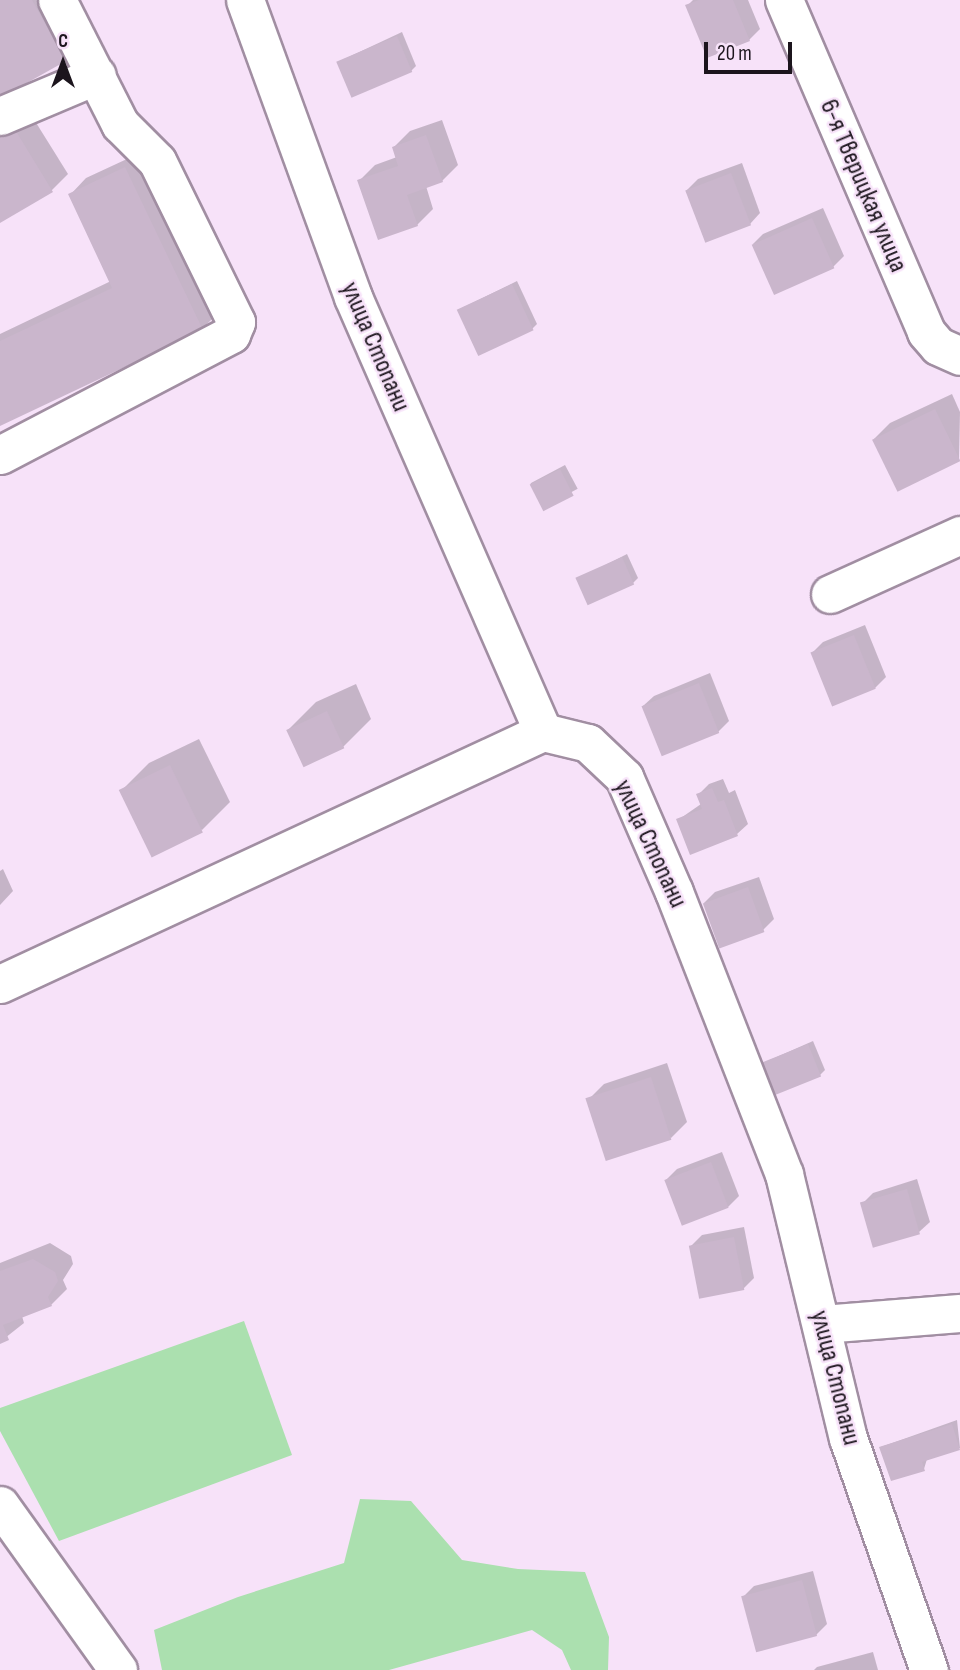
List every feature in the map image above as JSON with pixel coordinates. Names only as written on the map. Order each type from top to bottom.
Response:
[{"type":"street","points":[[0,456],[231,334],[236,322],[157,161],[120,124],[57,0]]},
{"type":"street","name":"улица Стопани","points":[[245,0],[353,296],[542,733],[588,743],[624,777],[784,1174],[848,1438],[929,1670]]},
{"type":"street","name":"6-я Тверицкая улица","points":[[784,0],[926,332],[938,346],[960,356]]},
{"type":"street","points":[[0,116],[97,75]]},
{"type":"street","points":[[830,594],[960,535]]},
{"type":"street","points":[[0,984],[542,733]]},
{"type":"street","points":[[822,1324],[960,1313]]},
{"type":"street","points":[[0,1505],[118,1670]]},
{"type":"green space","points":[[244,1321],[292,1455],[59,1541],[0,1431],[0,1408]]},
{"type":"green space","points":[[360,1499],[411,1501],[462,1560],[518,1569],[585,1572],[609,1637],[608,1670],[571,1670],[562,1650],[532,1630],[389,1670],[162,1670],[154,1630],[238,1597],[344,1563]]},
{"type":"building","points":[[0,0],[32,0],[66,61],[0,98]]},
{"type":"building","points":[[699,0],[733,0],[750,41],[707,58],[685,5]]},
{"type":"building","points":[[397,36],[412,72],[351,98],[336,62]]},
{"type":"building","points":[[14,128],[53,192],[0,223],[0,136]]},
{"type":"building","points":[[426,135],[443,182],[407,195],[418,226],[378,240],[357,180],[398,166],[392,147]]},
{"type":"building","points":[[125,167],[203,330],[0,426],[0,341],[112,288],[68,194]]},
{"type":"building","points":[[731,173],[751,225],[705,243],[685,191]]},
{"type":"building","points":[[812,218],[834,268],[774,295],[752,245]]},
{"type":"building","points":[[512,284],[534,330],[478,356],[457,310]]},
{"type":"building","points":[[935,409],[960,461],[898,492],[872,440]]},
{"type":"building","points":[[560,469],[574,496],[543,511],[530,484]]},
{"type":"building","points":[[622,557],[634,584],[588,605],[575,578]]},
{"type":"building","points":[[854,635],[876,689],[832,706],[810,653]]},
{"type":"building","points":[[699,683],[719,733],[662,756],[642,706]]},
{"type":"building","points":[[327,711],[344,748],[304,767],[286,730]]},
{"type":"building","points":[[170,765],[203,832],[152,857],[119,790]]},
{"type":"building","points":[[712,788],[718,802],[724,800],[738,836],[690,855],[676,819],[702,809],[696,794]]},
{"type":"building","points":[[748,887],[764,932],[719,949],[703,903]]},
{"type":"building","points":[[808,1044],[821,1076],[772,1096],[759,1064]]},
{"type":"building","points":[[651,1077],[671,1140],[606,1161],[585,1098]]},
{"type":"building","points":[[711,1162],[729,1208],[682,1226],[664,1180]]},
{"type":"building","points":[[907,1189],[920,1234],[873,1248],[860,1203]]},
{"type":"building","points":[[734,1237],[744,1290],[699,1299],[689,1246]]},
{"type":"building","points":[[33,1259],[55,1272],[58,1281],[48,1297],[52,1306],[3,1325],[9,1340],[0,1344],[0,1271]]},
{"type":"building","points":[[952,1424],[960,1450],[922,1462],[925,1471],[891,1481],[879,1447]]},
{"type":"building","points":[[802,1580],[817,1636],[756,1652],[741,1596]]}]
